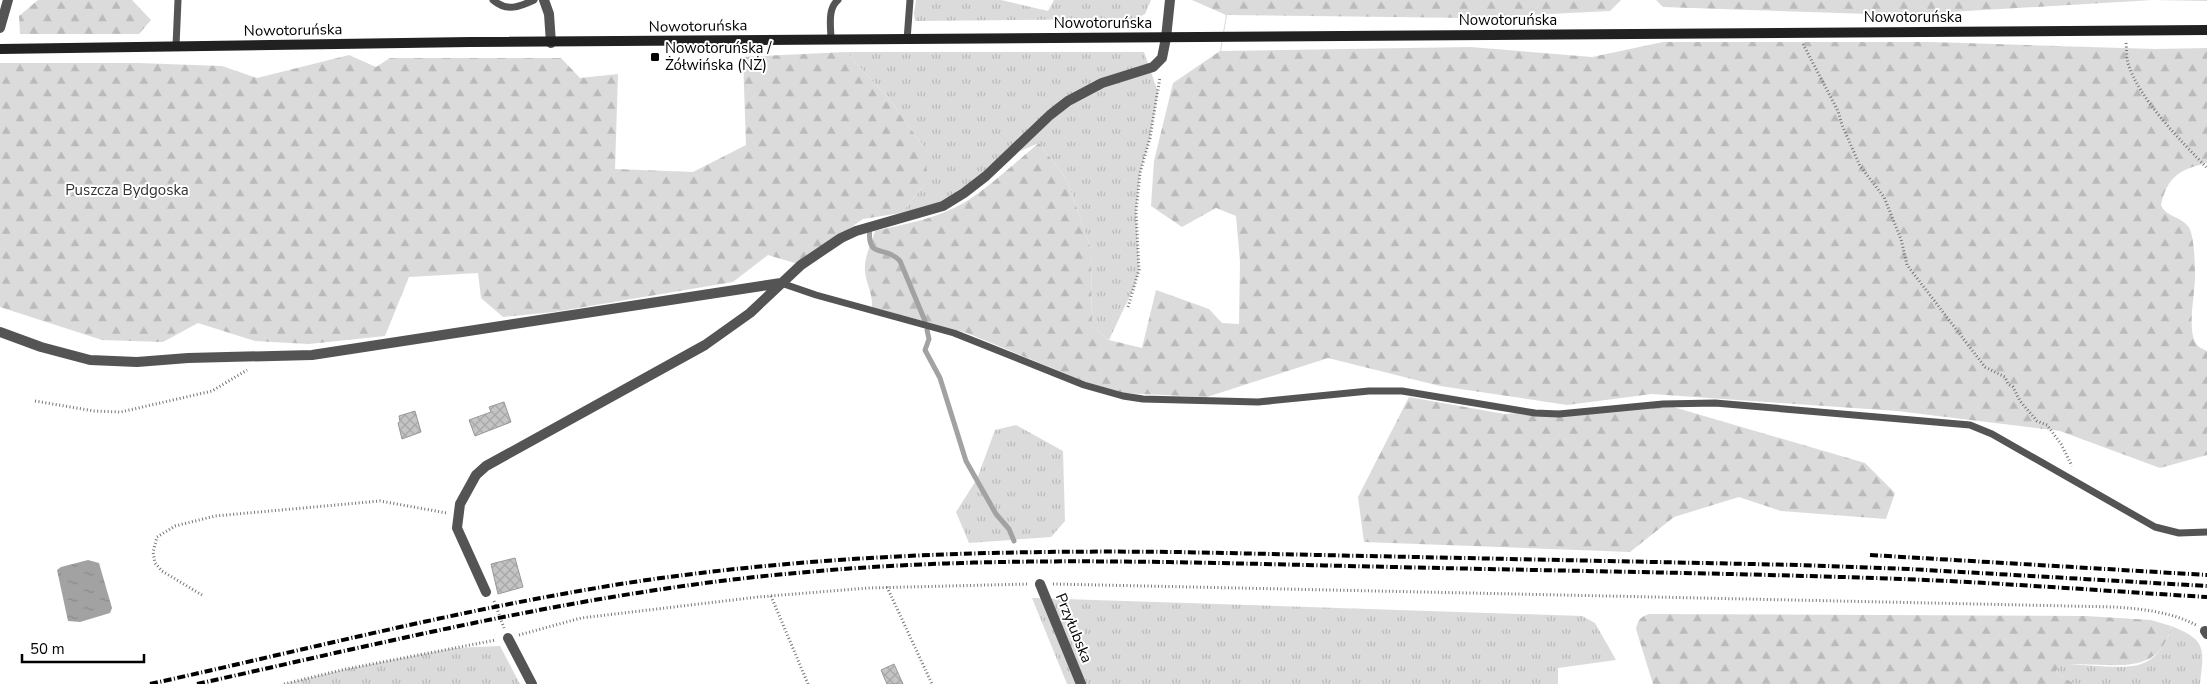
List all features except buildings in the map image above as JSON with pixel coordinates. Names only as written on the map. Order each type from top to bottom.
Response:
[{"type":"main road","name":"Nowotoruńska","points":[[0,49],[831,40],[2207,30]]},
{"type":"street","points":[[0,28],[8,0]]},
{"type":"street","points":[[544,0],[549,14],[551,43]]},
{"type":"street","points":[[486,592],[456,528],[457,514],[468,487],[476,475],[486,466],[705,345],[743,318],[801,265],[848,234],[943,206],[986,176],[1050,115],[1068,101],[1102,83],[1154,67],[1162,58],[1170,0]]},
{"type":"street","points":[[0,332],[41,348],[90,360],[138,362],[188,358],[267,358],[312,355],[781,283]]},
{"type":"street","name":"Przyłubska","points":[[1040,584],[1081,684]]},
{"type":"street","points":[[508,638],[532,684]]},
{"type":"lane","points":[[176,46],[178,0]]},
{"type":"lane","points":[[493,0],[500,6],[509,9],[534,0]]},
{"type":"lane","points":[[831,40],[831,11],[833,4],[838,0]]},
{"type":"lane","points":[[907,40],[910,0]]},
{"type":"lane","points":[[781,283],[816,295],[954,333],[1084,385],[1123,396],[1143,399],[1258,402],[1369,391],[1402,391],[1535,413],[1559,414],[1663,404],[1715,403],[1970,425],[1992,434],[2156,527],[2179,533],[2207,532]]},
{"type":"path","points":[[2125,30],[2128,62],[2133,76],[2174,134],[2207,168]]},
{"type":"path","points":[[1797,32],[1838,111],[1860,166],[1884,197],[1901,239],[1907,265],[1985,367],[2005,377],[2020,401],[2037,421],[2047,424],[2069,458],[2076,476],[2075,481]]},
{"type":"path","points":[[1128,307],[1139,270],[1136,212],[1140,173],[1150,138],[1162,58]]},
{"type":"path","points":[[35,401],[94,412],[121,412],[212,391],[267,358]]},
{"type":"path","points":[[202,595],[162,571],[155,563],[153,552],[158,537],[175,526],[215,516],[380,501],[457,514]]},
{"type":"path","points":[[284,684],[346,669],[508,638],[581,618],[772,596],[887,587],[1040,584],[2115,607],[2144,609],[2174,616],[2190,621],[2206,632]]},
{"type":"path","points":[[887,587],[932,684]]},
{"type":"path","points":[[486,592],[493,598],[508,638]]},
{"type":"path","points":[[772,596],[808,684]]},
{"type":"green space","points":[[38,0],[132,0],[151,20],[139,34],[20,34],[19,16]]},
{"type":"green space","points":[[916,0],[1001,0],[1048,11],[1054,0],[1151,0],[1145,14],[1136,19],[915,21]]},
{"type":"green space","points":[[1192,0],[1621,0],[1610,11],[1472,18],[1227,15],[1221,51],[1470,47],[1592,57],[1663,42],[1931,42],[2155,49],[2207,48],[2207,163],[2189,168],[2176,176],[2167,187],[2161,205],[2166,212],[2188,226],[2193,241],[2195,280],[2192,317],[2193,335],[2197,345],[2207,351],[2207,455],[2160,468],[2060,431],[1897,411],[1652,394],[1567,405],[1440,386],[1328,358],[1207,397],[1121,393],[1093,385],[967,333],[872,307],[865,274],[865,264],[875,231],[900,226],[948,211],[988,186],[1039,143],[1067,180],[1091,249],[1092,326],[1109,340],[1142,348],[1156,290],[1209,309],[1222,323],[1239,324],[1240,261],[1236,216],[1216,208],[1182,227],[1151,206],[1154,161],[1173,83],[1220,51],[1226,15]]},
{"type":"green space","points":[[1656,0],[2153,0],[1900,15],[1663,7]]},
{"type":"green space","points":[[2153,0],[2207,0],[2207,1]]},
{"type":"green space","points":[[846,52],[1144,52],[1158,92],[1150,138],[1140,173],[1136,212],[1139,270],[1135,285],[1109,340],[1092,326],[1091,249],[1067,180],[1039,143],[1008,156],[964,193],[904,217],[901,213],[925,184],[924,147],[889,99]]},
{"type":"green space","name":"Puszcza Bydgoska","points":[[846,52],[889,99],[924,147],[927,171],[925,184],[901,213],[863,219],[798,264],[768,255],[733,282],[554,312],[503,317],[481,298],[478,273],[409,277],[385,336],[309,344],[255,341],[198,323],[163,342],[102,340],[0,307],[0,63],[138,63],[222,66],[257,78],[349,55],[376,67],[390,58],[561,58],[580,78],[618,74],[615,169],[693,172],[746,145],[743,57]]},
{"type":"green space","points":[[1409,397],[1504,414],[1663,404],[1865,463],[1895,493],[1886,519],[1781,511],[1739,497],[1674,517],[1630,552],[1364,542],[1358,497]]},
{"type":"green space","points":[[1016,425],[1063,451],[1065,521],[1051,537],[969,543],[956,512],[977,479],[995,430]]},
{"type":"green space","points":[[1032,598],[1582,616],[1595,623],[1616,660],[1558,668],[1558,684],[1067,684]]},
{"type":"green space","points":[[1649,614],[2086,616],[2151,620],[2171,626],[2164,644],[2154,656],[2141,662],[2126,665],[2076,664],[2059,666],[2056,671],[2059,675],[2075,684],[1653,684],[1636,629],[1640,619]]},
{"type":"green space","points":[[2171,626],[2191,636],[2200,647],[2202,662],[2200,684],[2075,684],[2059,675],[2056,671],[2059,666],[2067,664],[2124,667],[2144,663],[2160,650]]},
{"type":"green space","points":[[500,646],[520,684],[284,684],[346,669],[454,648]]},
{"type":"water","points":[[88,560],[99,563],[112,608],[110,613],[80,622],[68,621],[57,570],[61,567]]},
{"type":"waterway","points":[[870,227],[871,244],[874,248],[888,253],[900,261],[925,321]]},
{"type":"waterway","points":[[927,330],[929,339],[925,350],[940,378],[966,461],[996,514],[1009,529],[1014,541]]},
{"type":"railway","points":[[150,684],[394,628],[578,591],[707,572],[774,565],[907,556],[1041,552],[1176,552],[1799,565],[1909,569],[2207,586]]},
{"type":"railway","points":[[1870,555],[2207,575]]},
{"type":"railway","points":[[197,684],[420,634],[569,604],[720,581],[796,573],[945,563],[1170,562],[1776,575],[1903,579],[2207,597]]},
{"type":"place","name":"Nowotoruńska / Żółwińska (NŻ)","points":[[655,57]]}]
